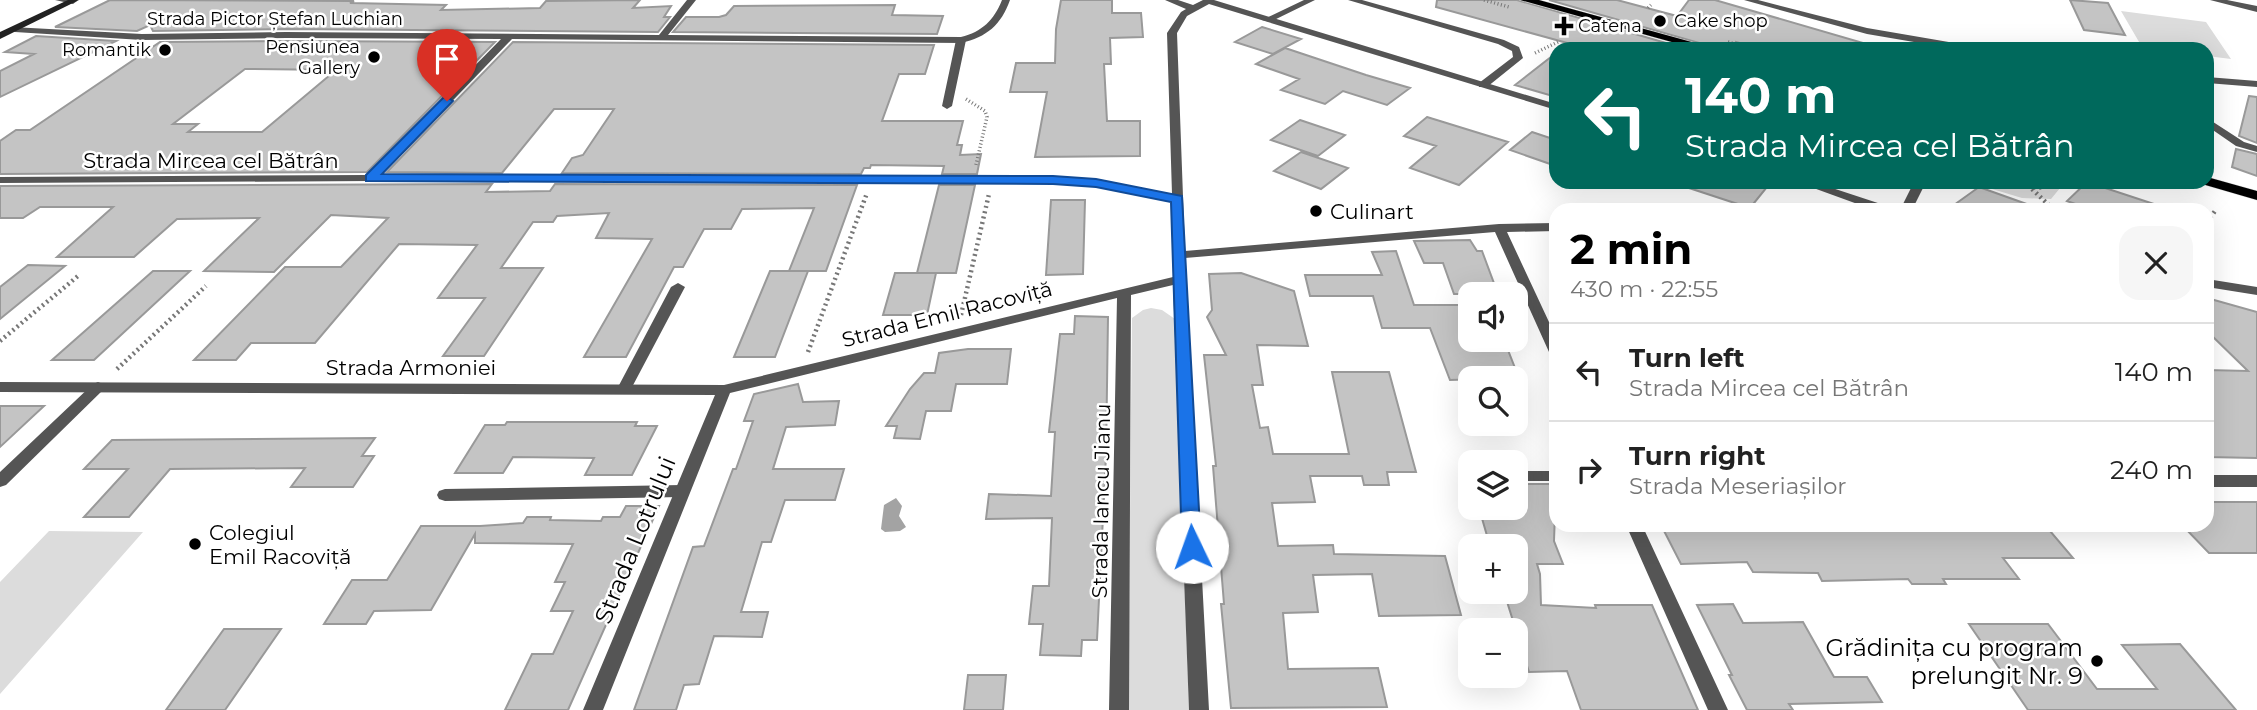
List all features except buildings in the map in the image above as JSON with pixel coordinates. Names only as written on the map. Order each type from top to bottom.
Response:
[{"type":"main road","points":[[1526,0],[1685,42]]},
{"type":"main road","points":[[0,36],[74,1]]},
{"type":"main road","points":[[2214,183],[2257,196]]},
{"type":"street","points":[[59,0],[74,1]]},
{"type":"street","points":[[662,37],[692,0]]},
{"type":"street","name":"Strada Pictor Ștefan Luchian","points":[[15,29],[142,37],[510,36],[961,40],[985,32],[997,19],[1006,0]]},
{"type":"street","points":[[1169,0],[1192,8]]},
{"type":"street","points":[[1267,20],[1311,0]]},
{"type":"street","points":[[1352,0],[1500,42],[1516,49],[1518,58],[1483,85]]},
{"type":"street","points":[[1748,0],[1854,28],[1933,42]]},
{"type":"street","points":[[2214,0],[2257,9]]},
{"type":"street","points":[[1199,710],[1180,303],[1172,33],[1184,14],[1208,1],[1549,105]]},
{"type":"street","points":[[371,178],[510,36]]},
{"type":"street","points":[[947,106],[961,40]]},
{"type":"street","points":[[2214,81],[2257,84]]},
{"type":"street","points":[[2214,126],[2240,144],[2257,149]]},
{"type":"street","name":"Strada Mircea cel Bătrân","points":[[0,180],[371,178],[1074,181],[1177,199]]},
{"type":"street","points":[[1824,189],[1865,203]]},
{"type":"street","points":[[1180,255],[1499,228],[1549,227]]},
{"type":"street","points":[[1499,228],[1549,337]]},
{"type":"street","name":"Strada Emil Racoviță","points":[[724,390],[1180,279]]},
{"type":"street","points":[[2214,285],[2257,291]]},
{"type":"street","points":[[624,389],[678,287]]},
{"type":"street","name":"Strada Iancu Jianu","points":[[1119,710],[1124,293]]},
{"type":"street","name":"Strada Armoniei","points":[[0,387],[724,390]]},
{"type":"street","points":[[0,481],[98,387]]},
{"type":"street","name":"Strada Lotrului","points":[[593,710],[724,390]]},
{"type":"street","points":[[1528,475],[1549,476]]},
{"type":"street","points":[[2214,481],[2257,481]]},
{"type":"street","points":[[445,495],[682,491]]},
{"type":"street","points":[[1637,532],[1718,710]]},
{"type":"path","points":[[1518,58],[1549,47]]},
{"type":"path","points":[[950,89],[980,106],[987,117],[973,180]]},
{"type":"path","points":[[801,371],[873,179]]},
{"type":"path","points":[[957,334],[992,180]]},
{"type":"path","points":[[2032,189],[2047,203]]},
{"type":"path","points":[[0,341],[78,276]]},
{"type":"path","points":[[98,387],[206,286]]},
{"type":"shaded area","points":[[2121,11],[2206,22],[2231,59],[2214,57],[2214,42],[2139,42]]},
{"type":"shaded area","points":[[1992,189],[2059,189],[2051,199],[2022,198]]},
{"type":"shaded area","points":[[1151,308],[1162,310],[1175,319],[1189,710],[1128,710],[1132,318]]},
{"type":"shaded area","points":[[896,498],[902,506],[899,516],[906,527],[900,531],[885,532],[881,529],[884,505]]},
{"type":"shaded area","points":[[49,531],[143,532],[0,694],[0,582]]},
{"type":"place","name":"Cake shop","points":[[1660,21]]},
{"type":"place","name":"Catena","points":[[1564,26]]},
{"type":"place","name":"Romantik","points":[[165,50]]},
{"type":"place","name":"Pensiunea Gallery","points":[[374,57]]},
{"type":"place","name":"Culinart","points":[[1316,211]]},
{"type":"place","name":"Colegiul Emil Racoviță","points":[[195,544]]},
{"type":"place","name":"Grădinița cu program prelungit Nr. 9","points":[[2097,661]]},
{"type":"route","points":[[447,101],[371,178],[1053,180],[1096,183],[1177,199],[1192,547]]}]
